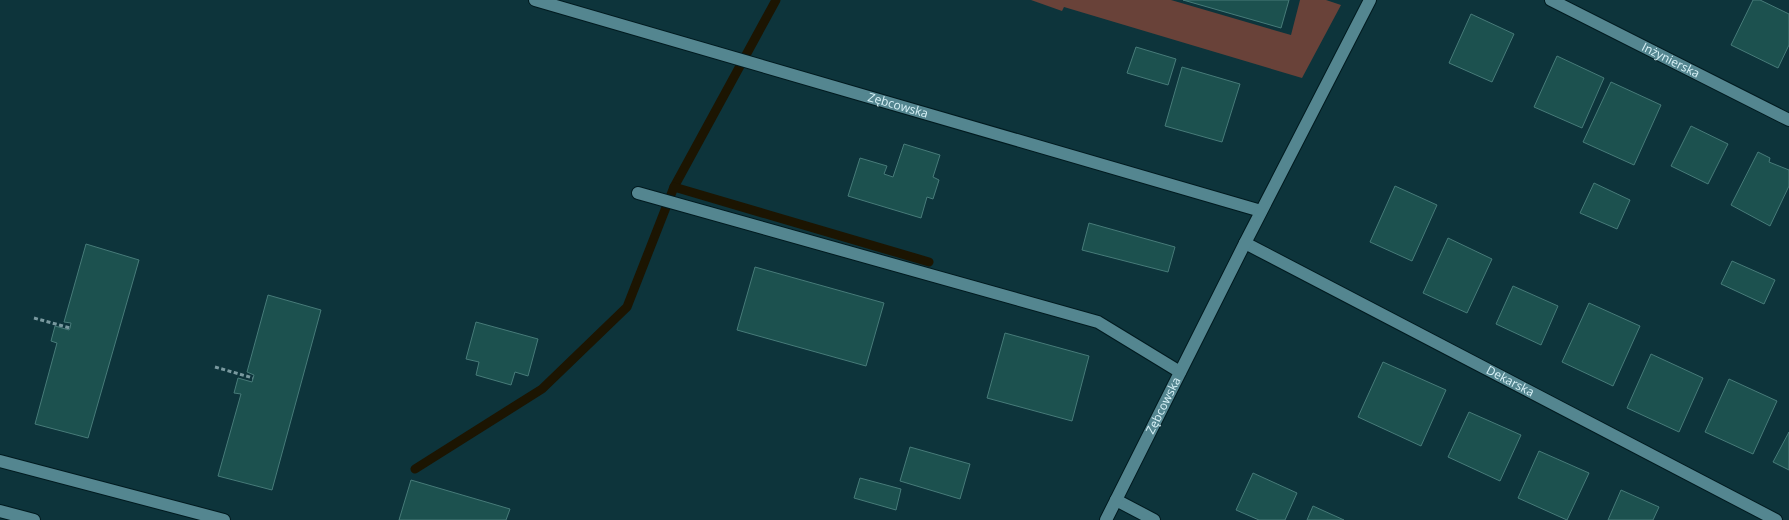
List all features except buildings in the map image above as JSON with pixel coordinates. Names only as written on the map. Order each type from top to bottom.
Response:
[{"type":"street","name":"Zębcowska","points":[[535,0],[1261,211]]},
{"type":"street","name":"Zębcowska","points":[[1106,520],[1261,211],[1370,0]]},
{"type":"street","name":"Inżynierska","points":[[1551,0],[1789,120]]},
{"type":"street","points":[[638,193],[1098,322],[1180,372]]},
{"type":"street","name":"Dekarska","points":[[1245,243],[1776,520]]},
{"type":"street","points":[[0,460],[224,520]]},
{"type":"street","points":[[1116,500],[1154,520]]},
{"type":"street","points":[[0,511],[34,520]]},
{"type":"path","points":[[34,318],[70,328]]},
{"type":"path","points":[[215,367],[253,378]]},
{"type":"shaded area","points":[[1031,0],[1171,0],[1291,35],[1300,0],[1326,0],[1341,5],[1302,78],[1064,7],[1062,11]]},
{"type":"waterway","points":[[674,187],[776,0]]},
{"type":"waterway","points":[[415,469],[542,389],[627,307],[674,187],[929,262]]}]
